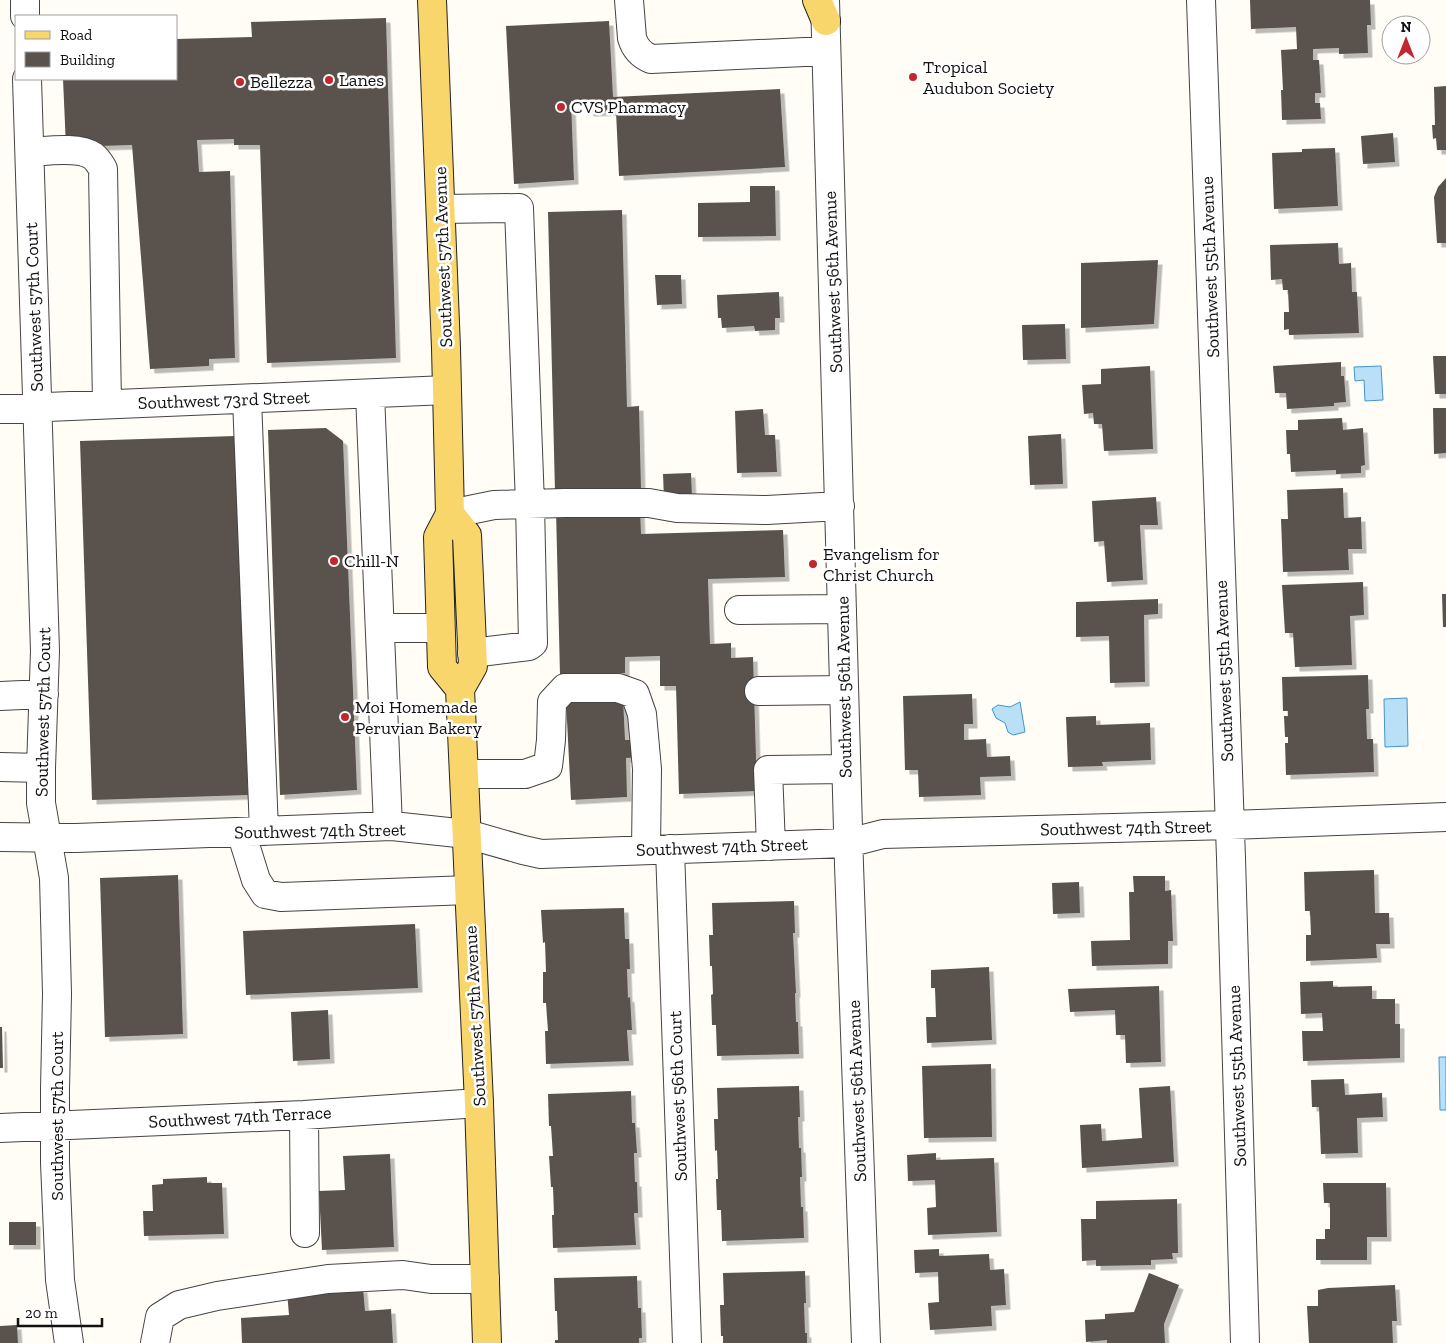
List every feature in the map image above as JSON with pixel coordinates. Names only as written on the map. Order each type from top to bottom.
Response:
[{"type":"main road","name":"Southwest 57th Avenue","points":[[432,0],[441,209],[450,514],[438,537],[440,628],[442,667],[460,689],[480,1103],[487,1343]]},
{"type":"main road","points":[[450,514],[467,535],[473,666],[460,689]]},
{"type":"street","points":[[25,0],[25,15]]},
{"type":"street","points":[[629,0],[633,43],[644,56],[651,59],[826,51]]},
{"type":"street","name":"Southwest 55th Avenue","points":[[1201,0],[1230,825],[1245,1343]]},
{"type":"street","name":"Southwest 56th Avenue","points":[[823,7],[826,51],[840,506],[848,843],[866,1343]]},
{"type":"street","name":"Southwest 57th Court","points":[[27,80],[45,652],[41,803],[54,878],[57,1025],[55,1090],[56,1183],[60,1280],[69,1343]]},
{"type":"street","points":[[30,152],[72,150],[84,152],[99,160],[103,169],[108,404]]},
{"type":"street","points":[[441,209],[519,208],[533,643],[529,646],[472,653]]},
{"type":"street","name":"Southwest 73rd Street","points":[[0,409],[447,390]]},
{"type":"street","points":[[370,394],[388,826]]},
{"type":"street","points":[[247,399],[252,832],[256,880],[265,894],[281,897],[470,890]]},
{"type":"street","points":[[450,514],[494,505],[530,504],[649,503],[677,508],[767,510],[840,506]]},
{"type":"street","points":[[740,610],[842,608]]},
{"type":"street","points":[[380,628],[440,628]]},
{"type":"street","name":"Southwest 56th Court","points":[[464,774],[525,774],[548,766],[552,702],[565,688],[618,688],[635,694],[642,714],[658,850],[672,919],[687,1343]]},
{"type":"street","points":[[759,691],[844,690]]},
{"type":"street","points":[[0,696],[44,694]]},
{"type":"street","points":[[0,767],[41,768]]},
{"type":"street","points":[[771,846],[768,770],[846,769]]},
{"type":"street","name":"Southwest 74th Street","points":[[0,837],[76,838],[388,826],[467,834],[541,854],[848,843],[883,834],[1230,825],[1446,816]]},
{"type":"street","name":"Southwest 74th Terrace","points":[[0,1128],[304,1115],[480,1103]]},
{"type":"street","points":[[304,1115],[305,1233]]},
{"type":"street","points":[[155,1343],[160,1317],[179,1305],[217,1296],[328,1279],[403,1275],[431,1279],[485,1279]]},
{"type":"water","points":[[1381,366],[1383,400],[1365,401],[1364,380],[1355,381],[1354,367]]},
{"type":"water","points":[[1407,698],[1408,746],[1385,747],[1384,699]]},
{"type":"water","points":[[1020,702],[1025,732],[1013,735],[1008,732],[1005,723],[996,718],[992,709],[998,705],[1010,707]]},
{"type":"water","points":[[1439,1057],[1446,1057],[1446,1110],[1440,1110]]},
{"type":"building","points":[[1250,0],[1370,0],[1371,25],[1367,25],[1368,53],[1339,54],[1339,48],[1313,49],[1313,60],[1319,60],[1321,93],[1315,93],[1315,103],[1320,103],[1321,119],[1282,120],[1281,50],[1297,49],[1296,27],[1251,29]]},
{"type":"building","points":[[386,18],[396,358],[267,363],[260,145],[234,145],[234,139],[197,140],[199,172],[230,171],[235,358],[209,359],[209,366],[150,369],[132,145],[66,147],[63,80],[178,80],[178,39],[252,37],[251,22]]},
{"type":"building","points":[[609,21],[613,97],[780,89],[785,167],[619,176],[616,111],[589,112],[588,101],[571,101],[574,180],[514,184],[506,26]]},
{"type":"building","points":[[1446,86],[1446,150],[1437,150],[1436,138],[1433,139],[1432,125],[1435,125],[1434,87]]},
{"type":"building","points":[[1393,133],[1395,162],[1363,164],[1361,136]]},
{"type":"building","points":[[1335,148],[1338,206],[1274,209],[1272,153],[1302,152],[1302,149]]},
{"type":"building","points":[[1446,178],[1446,243],[1437,243],[1434,197],[1438,187]]},
{"type":"building","points":[[750,186],[775,186],[776,236],[698,237],[698,203],[750,202]]},
{"type":"building","points":[[622,210],[627,407],[639,406],[641,489],[555,491],[548,212]]},
{"type":"building","points":[[1338,243],[1339,264],[1351,263],[1352,292],[1357,292],[1359,333],[1289,335],[1289,329],[1284,330],[1284,312],[1289,312],[1288,290],[1283,290],[1282,279],[1271,280],[1270,245]]},
{"type":"building","points":[[1158,260],[1154,324],[1081,328],[1081,263]]},
{"type":"building","points":[[655,275],[681,275],[682,304],[657,305]]},
{"type":"building","points":[[779,292],[780,318],[775,318],[775,330],[755,331],[754,326],[722,328],[721,318],[718,318],[717,295]]},
{"type":"building","points":[[1065,324],[1066,359],[1023,360],[1022,325]]},
{"type":"building","points":[[1433,356],[1446,356],[1446,394],[1435,394]]},
{"type":"building","points":[[1341,362],[1341,376],[1344,376],[1346,402],[1334,403],[1334,406],[1287,409],[1286,393],[1275,393],[1273,366]]},
{"type":"building","points":[[1150,366],[1153,449],[1104,451],[1102,424],[1094,424],[1093,413],[1084,414],[1082,385],[1101,384],[1101,369]]},
{"type":"building","points":[[1433,408],[1446,408],[1446,453],[1434,454]]},
{"type":"building","points":[[763,409],[765,435],[775,435],[777,472],[737,473],[735,411]]},
{"type":"building","points":[[1342,418],[1343,430],[1363,428],[1365,465],[1361,466],[1361,473],[1336,474],[1336,470],[1291,472],[1290,454],[1287,454],[1286,430],[1298,430],[1298,420]]},
{"type":"building","points":[[326,428],[343,441],[357,790],[280,795],[268,430]]},
{"type":"building","points":[[1061,434],[1063,484],[1030,485],[1028,436]]},
{"type":"building","points":[[235,436],[248,795],[92,800],[80,441]]},
{"type":"building","points":[[691,473],[692,497],[664,499],[663,474]]},
{"type":"building","points":[[1343,488],[1344,518],[1361,517],[1362,549],[1348,549],[1349,570],[1283,572],[1281,519],[1288,519],[1287,490]]},
{"type":"building","points":[[1156,497],[1158,525],[1140,525],[1143,580],[1107,582],[1104,541],[1094,542],[1092,501]]},
{"type":"building","points":[[640,508],[641,534],[783,530],[785,577],[708,579],[710,644],[731,643],[731,658],[753,657],[757,791],[679,794],[676,686],[660,686],[660,656],[625,657],[625,673],[560,675],[556,510]]},
{"type":"building","points":[[1363,582],[1364,615],[1350,616],[1352,665],[1295,667],[1293,633],[1285,633],[1282,585]]},
{"type":"building","points":[[1442,594],[1446,594],[1446,627],[1443,627]]},
{"type":"building","points":[[1158,599],[1158,614],[1144,615],[1145,682],[1110,683],[1109,636],[1076,637],[1076,602]]},
{"type":"building","points":[[1368,675],[1369,709],[1366,709],[1367,739],[1373,739],[1374,772],[1286,775],[1285,743],[1288,743],[1288,737],[1285,737],[1284,716],[1288,716],[1288,711],[1283,711],[1282,677]]},
{"type":"building","points":[[972,694],[973,724],[964,724],[964,740],[986,739],[987,757],[1010,756],[1011,776],[980,777],[981,795],[919,797],[918,770],[905,770],[903,696]]},
{"type":"building","points":[[623,698],[625,740],[640,740],[641,757],[626,758],[627,797],[571,800],[566,700]]},
{"type":"building","points":[[1096,716],[1096,725],[1150,723],[1151,760],[1102,762],[1103,766],[1068,767],[1066,717]]},
{"type":"building","points":[[1374,870],[1375,913],[1389,913],[1390,944],[1376,944],[1377,958],[1306,961],[1306,935],[1311,935],[1310,911],[1305,911],[1304,872]]},
{"type":"building","points":[[178,875],[183,1034],[105,1037],[100,878]]},
{"type":"building","points":[[1133,876],[1165,876],[1165,891],[1171,890],[1173,941],[1168,941],[1168,964],[1092,966],[1091,941],[1130,940],[1129,892],[1134,892]]},
{"type":"building","points":[[1079,882],[1080,913],[1053,914],[1052,883]]},
{"type":"building","points":[[794,901],[795,933],[793,933],[799,1054],[717,1056],[716,1025],[712,1025],[711,995],[713,994],[712,966],[710,966],[709,935],[713,935],[712,903]]},
{"type":"building","points":[[624,908],[625,939],[629,939],[630,969],[627,969],[632,1030],[627,1030],[629,1061],[546,1064],[545,1031],[548,1031],[546,1003],[543,1003],[543,972],[546,972],[541,910]]},
{"type":"building","points":[[415,924],[418,988],[246,995],[243,931]]},
{"type":"building","points":[[989,967],[992,1040],[927,1043],[926,1017],[936,1017],[935,988],[931,988],[931,970]]},
{"type":"building","points":[[1333,981],[1333,987],[1372,986],[1372,999],[1395,999],[1395,1024],[1400,1024],[1400,1058],[1303,1061],[1302,1031],[1323,1031],[1322,1013],[1301,1014],[1300,982]]},
{"type":"building","points":[[1159,986],[1161,1062],[1126,1063],[1125,1035],[1116,1035],[1115,1010],[1070,1012],[1068,989]]},
{"type":"building","points":[[328,1010],[330,1059],[293,1061],[291,1012]]},
{"type":"building","points":[[0,1027],[2,1027],[3,1068],[0,1068]]},
{"type":"building","points":[[991,1064],[992,1137],[924,1138],[922,1066]]},
{"type":"building","points":[[1344,1079],[1345,1095],[1382,1093],[1383,1117],[1357,1118],[1358,1153],[1321,1154],[1319,1107],[1312,1107],[1311,1080]]},
{"type":"building","points":[[799,1086],[799,1148],[801,1148],[801,1207],[803,1207],[804,1238],[722,1241],[721,1210],[717,1210],[717,1150],[715,1151],[714,1119],[718,1119],[717,1088]]},
{"type":"building","points":[[1170,1086],[1174,1162],[1082,1168],[1080,1125],[1101,1124],[1102,1141],[1142,1138],[1139,1088]]},
{"type":"building","points":[[631,1091],[632,1123],[635,1123],[637,1153],[634,1153],[638,1213],[634,1213],[636,1245],[553,1248],[553,1187],[551,1187],[549,1156],[553,1156],[551,1126],[549,1126],[548,1094]]},
{"type":"building","points":[[936,1153],[936,1160],[994,1158],[997,1232],[928,1235],[927,1208],[936,1207],[935,1180],[908,1181],[907,1155]]},
{"type":"building","points":[[390,1154],[394,1247],[322,1250],[319,1191],[345,1190],[343,1156]]},
{"type":"building","points":[[207,1177],[207,1183],[222,1183],[224,1234],[144,1236],[143,1211],[153,1211],[152,1185],[163,1184],[163,1179]]},
{"type":"building","points":[[1323,1183],[1386,1183],[1387,1237],[1367,1237],[1367,1260],[1316,1260],[1316,1239],[1325,1239],[1325,1229],[1330,1229],[1330,1203],[1324,1203]]},
{"type":"building","points":[[1177,1199],[1178,1253],[1172,1253],[1173,1259],[1151,1260],[1151,1265],[1096,1266],[1096,1260],[1082,1261],[1081,1219],[1096,1219],[1096,1201]]},
{"type":"building","points":[[9,1222],[36,1222],[36,1245],[9,1245]]},
{"type":"building","points":[[939,1249],[939,1256],[989,1254],[990,1270],[1004,1269],[1006,1305],[991,1306],[992,1326],[930,1330],[928,1303],[939,1302],[938,1272],[915,1273],[914,1250]]},
{"type":"building","points":[[805,1271],[806,1303],[804,1303],[807,1343],[723,1343],[720,1305],[724,1305],[723,1273]]},
{"type":"building","points":[[1149,1273],[1179,1285],[1164,1324],[1165,1343],[1107,1343],[1107,1340],[1086,1342],[1085,1320],[1105,1319],[1105,1314],[1134,1312]]},
{"type":"building","points":[[637,1276],[638,1308],[641,1308],[642,1338],[639,1338],[639,1343],[555,1343],[555,1340],[558,1340],[554,1278]]},
{"type":"building","points":[[1395,1285],[1397,1321],[1392,1321],[1393,1343],[1309,1343],[1307,1306],[1318,1306],[1318,1290]]},
{"type":"building","points":[[363,1288],[365,1311],[391,1309],[393,1343],[242,1343],[241,1318],[289,1315],[287,1292]]},
{"type":"building","points":[[17,1325],[18,1343],[0,1343],[0,1326]]},
{"type":"place","name":"Tropical Audubon Society","points":[[913,77]]},
{"type":"place","name":"Lanes","points":[[329,80]]},
{"type":"place","name":"Bellezza","points":[[240,82]]},
{"type":"place","name":"CVS Pharmacy","points":[[561,107]]},
{"type":"place","name":"Chill-N","points":[[334,561]]},
{"type":"place","name":"Evangelism for Christ Church","points":[[813,564]]},
{"type":"place","name":"Moi Homemade Peruvian Bakery","points":[[345,717]]}]
